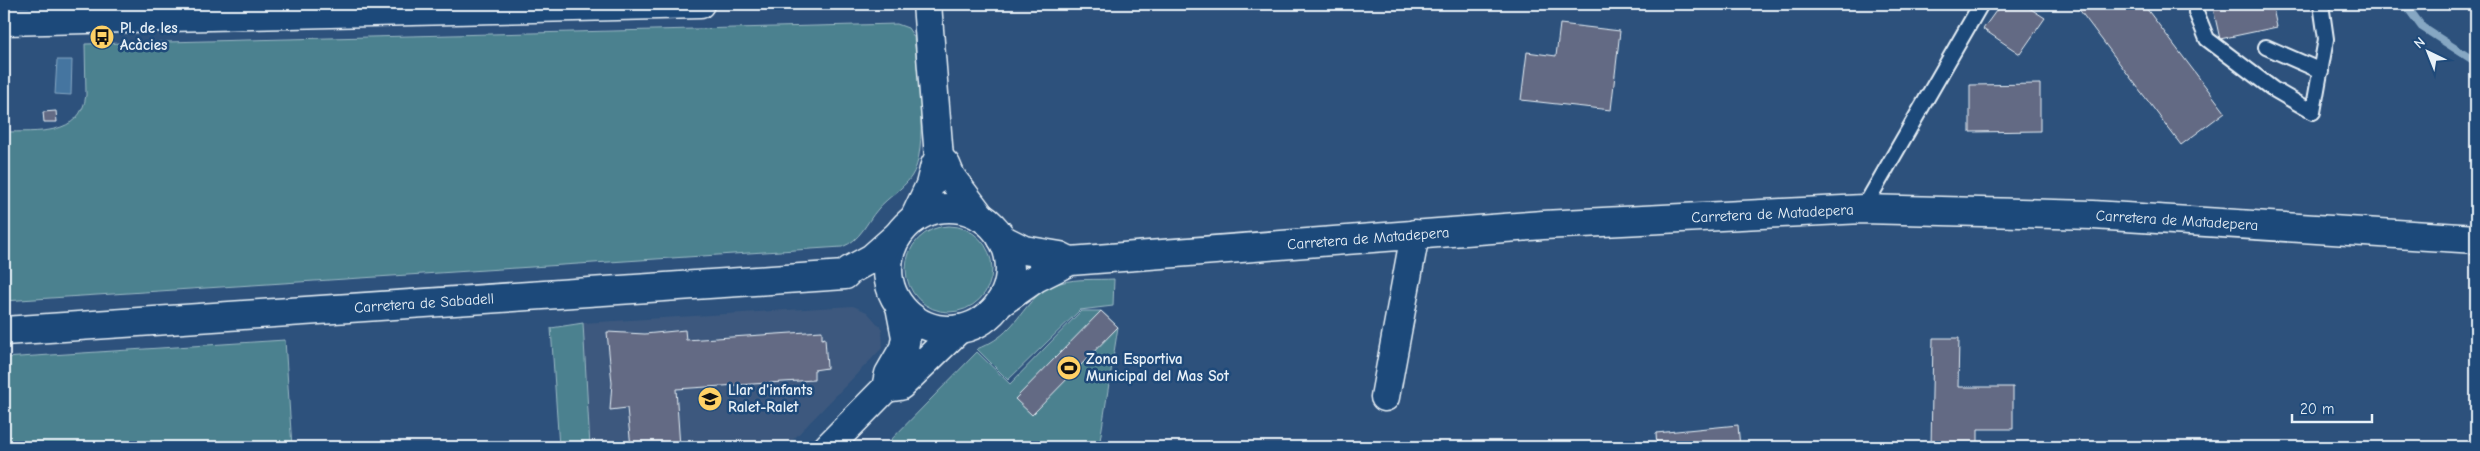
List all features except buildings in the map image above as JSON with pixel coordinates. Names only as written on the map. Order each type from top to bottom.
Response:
[{"type":"street","points":[[4,21],[49,12],[700,4]]},
{"type":"street","points":[[828,447],[886,388],[889,374],[904,348],[906,337],[897,301],[888,280],[888,264],[891,249],[930,185],[935,165],[939,158],[927,4]]},
{"type":"street","points":[[939,158],[946,165],[951,177],[981,217],[993,227],[1002,239],[1008,255],[1010,271],[1007,288],[1000,303]]},
{"type":"street","points":[[906,227],[940,209],[954,208],[981,217]]},
{"type":"street","name":"Carretera de Matadepera","points":[[1070,261],[1543,225],[1863,209],[2093,215],[2476,239]]},
{"type":"street","name":"Carretera de Sabadell","points":[[4,331],[845,275],[850,270],[872,258],[906,227]]},
{"type":"street","points":[[1385,397],[1415,234]]},
{"type":"street","points":[[1002,239],[1024,250],[1060,256],[1070,261]]},
{"type":"street","points":[[897,301],[911,318],[926,326],[942,330],[959,330],[989,316],[1000,303],[1036,278],[1070,261]]},
{"type":"street","name":"Carretera de Sabadell","points":[[845,275],[850,281],[861,282],[897,301]]},
{"type":"street","points":[[886,388],[900,386],[959,330]]},
{"type":"lane","points":[[1863,209],[1982,4]]},
{"type":"lane","points":[[2196,12],[2207,39],[2274,89],[2313,112],[2326,39],[2321,4]]},
{"type":"lane","points":[[2266,47],[2321,71]]},
{"type":"shaded area","points":[[57,60],[72,60],[71,95],[55,94]]},
{"type":"shaded area","name":"Llar d'infants Ralet-Ralet","points":[[853,306],[867,312],[882,329],[883,347],[786,447],[590,447],[583,323]]},
{"type":"green space","points":[[897,24],[908,28],[914,37],[921,109],[920,149],[917,165],[907,182],[878,209],[858,236],[842,247],[4,301],[4,132],[30,132],[55,129],[66,125],[76,118],[82,109],[86,95],[85,44]]},
{"type":"green space","points":[[949,226],[965,229],[973,233],[985,245],[989,253],[992,269],[989,285],[985,293],[973,305],[965,309],[949,312],[933,309],[925,305],[913,293],[909,285],[906,269],[909,253],[913,245],[925,233],[933,229]]},
{"type":"green space","points":[[1114,279],[1113,306],[1080,310],[1008,380],[977,349],[1002,335],[1037,296],[1051,286],[1073,280]]},
{"type":"green space","name":"Zona Esportiva Municipal del Mas Sot","points":[[1081,311],[1101,311],[1118,327],[1099,447],[884,447],[977,352],[1010,384]]},
{"type":"green space","points":[[583,323],[590,447],[559,447],[551,328]]},
{"type":"green space","points":[[285,340],[292,447],[4,447],[4,358]]},
{"type":"waterway","points":[[2405,4],[2422,27],[2476,62]]},
{"type":"place","name":"Pl. de les Acàcies","points":[[102,37]]},
{"type":"place","name":"Zona Esportiva Municipal del Mas Sot","points":[[1069,368]]},
{"type":"place","name":"Llar d'infants Ralet-Ralet","points":[[710,399]]}]
